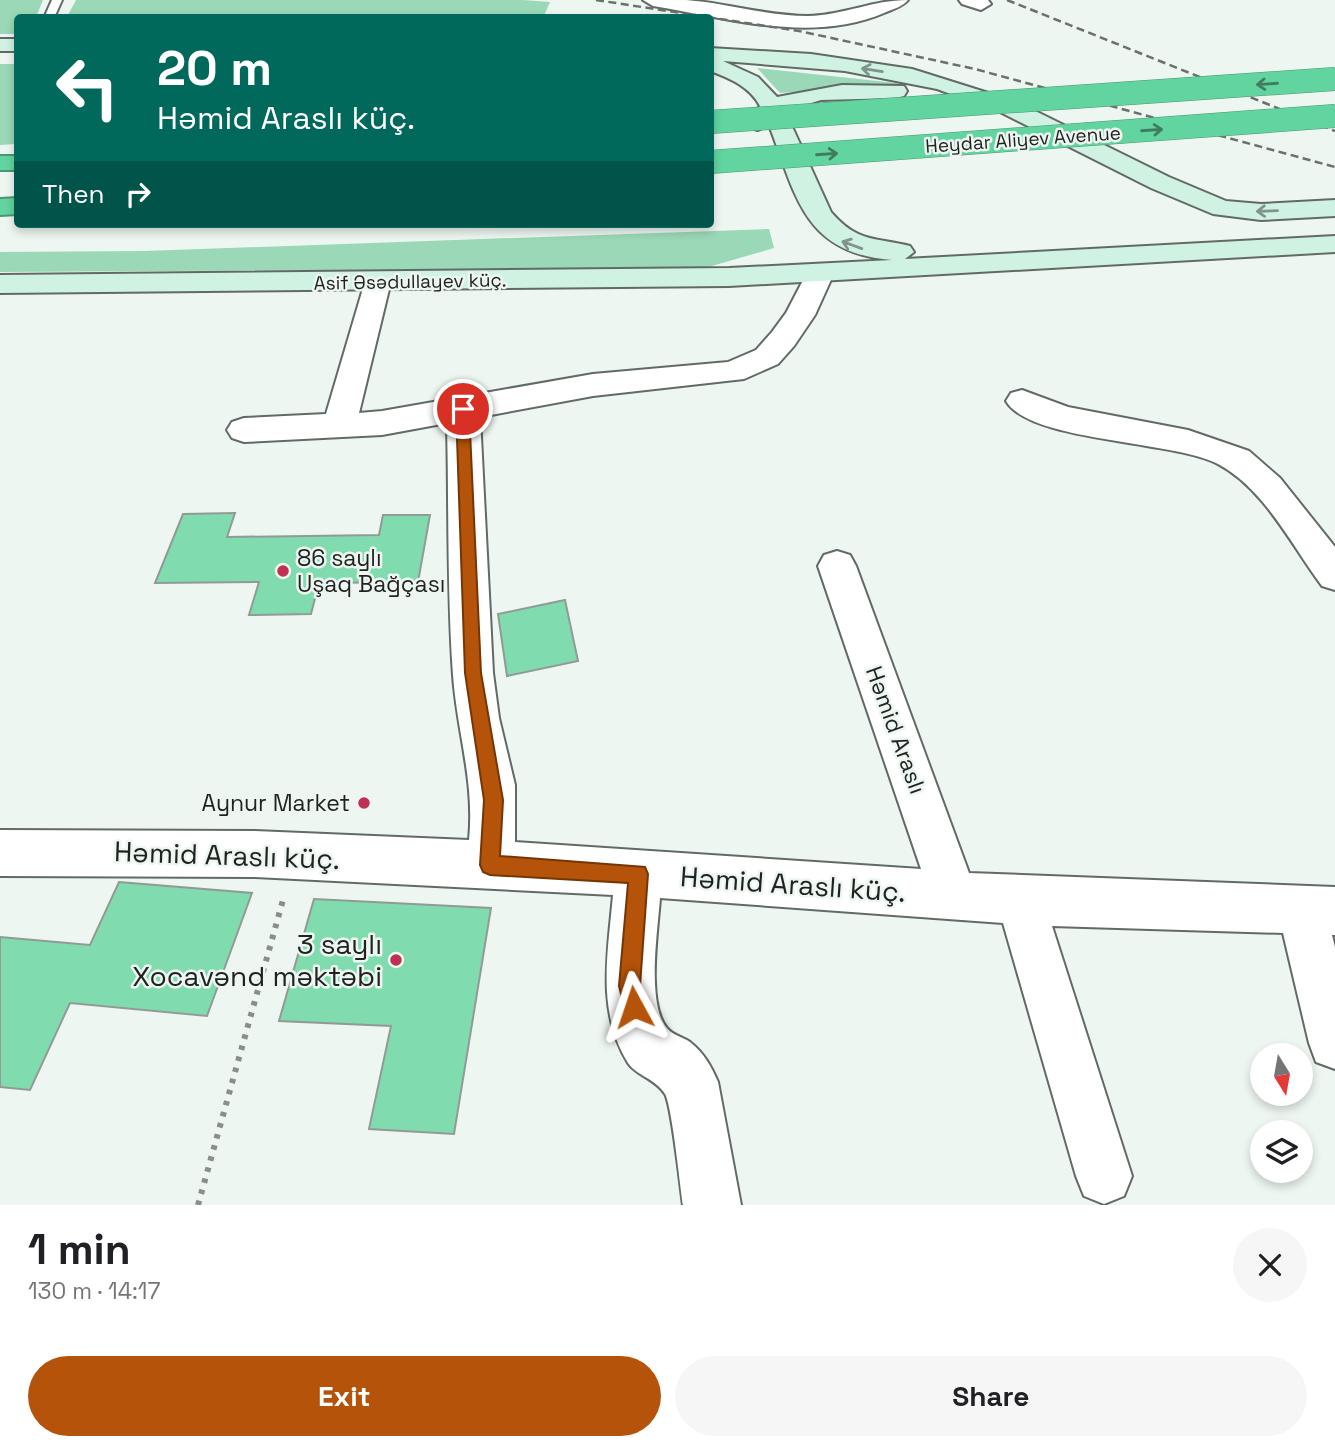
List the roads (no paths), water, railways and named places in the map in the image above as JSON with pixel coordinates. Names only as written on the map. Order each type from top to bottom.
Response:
[{"type":"highway","name":"Heydar Aliyev Avenue","points":[[714,122],[1335,79]]},
{"type":"highway","name":"Heydar Aliyev Avenue","points":[[714,162],[1335,116]]},
{"type":"main road","points":[[714,54],[884,72],[977,95],[1223,208],[1261,212],[1335,208]]},
{"type":"main road","points":[[714,66],[750,82],[760,90],[765,115],[812,252],[864,280],[930,283],[1335,265]]},
{"type":"main road","points":[[714,81],[744,97],[765,115],[822,220],[841,241],[859,248],[877,252],[922,252],[1335,226]]},
{"type":"main road","points":[[765,115],[790,99],[862,92],[930,90],[977,95]]},
{"type":"main road","points":[[812,252],[1335,244]]},
{"type":"main road","name":"Asif Əsədullayev küç.","points":[[0,284],[729,277],[812,252]]},
{"type":"street","points":[[653,0],[804,23],[850,19],[898,0]]},
{"type":"street","points":[[244,430],[339,426],[463,409],[593,385],[733,372],[751,367],[767,358],[800,315],[812,252]]},
{"type":"street","points":[[339,426],[377,281]]},
{"type":"street","points":[[1022,401],[1060,418],[1157,434],[1217,449],[1241,463],[1259,479],[1335,575]]},
{"type":"street","points":[[463,409],[473,673],[493,795],[490,865]]},
{"type":"street","name":"Həmid Araslı","points":[[837,566],[953,894]]},
{"type":"street","name":"Həmid Araslı küç.","points":[[0,853],[133,850],[296,856],[490,865],[1020,900],[1318,910]]},
{"type":"street","points":[[638,874],[629,986],[637,1027],[649,1048],[671,1061],[691,1082],[712,1205]]},
{"type":"street","points":[[1020,900],[1104,1176]]},
{"type":"street","points":[[1318,910],[1335,1043]]},
{"type":"railway","points":[[596,0],[688,14]]},
{"type":"railway","points":[[1007,0],[1335,131]]},
{"type":"railway","points":[[714,18],[799,31],[975,69],[1335,167]]},
{"type":"place","name":"86 saylı Uşaq Bağçası","points":[[283,571]]},
{"type":"place","name":"Aynur Market","points":[[364,803]]},
{"type":"place","name":"3 saylı Xocavənd məktəbi","points":[[396,960]]}]
